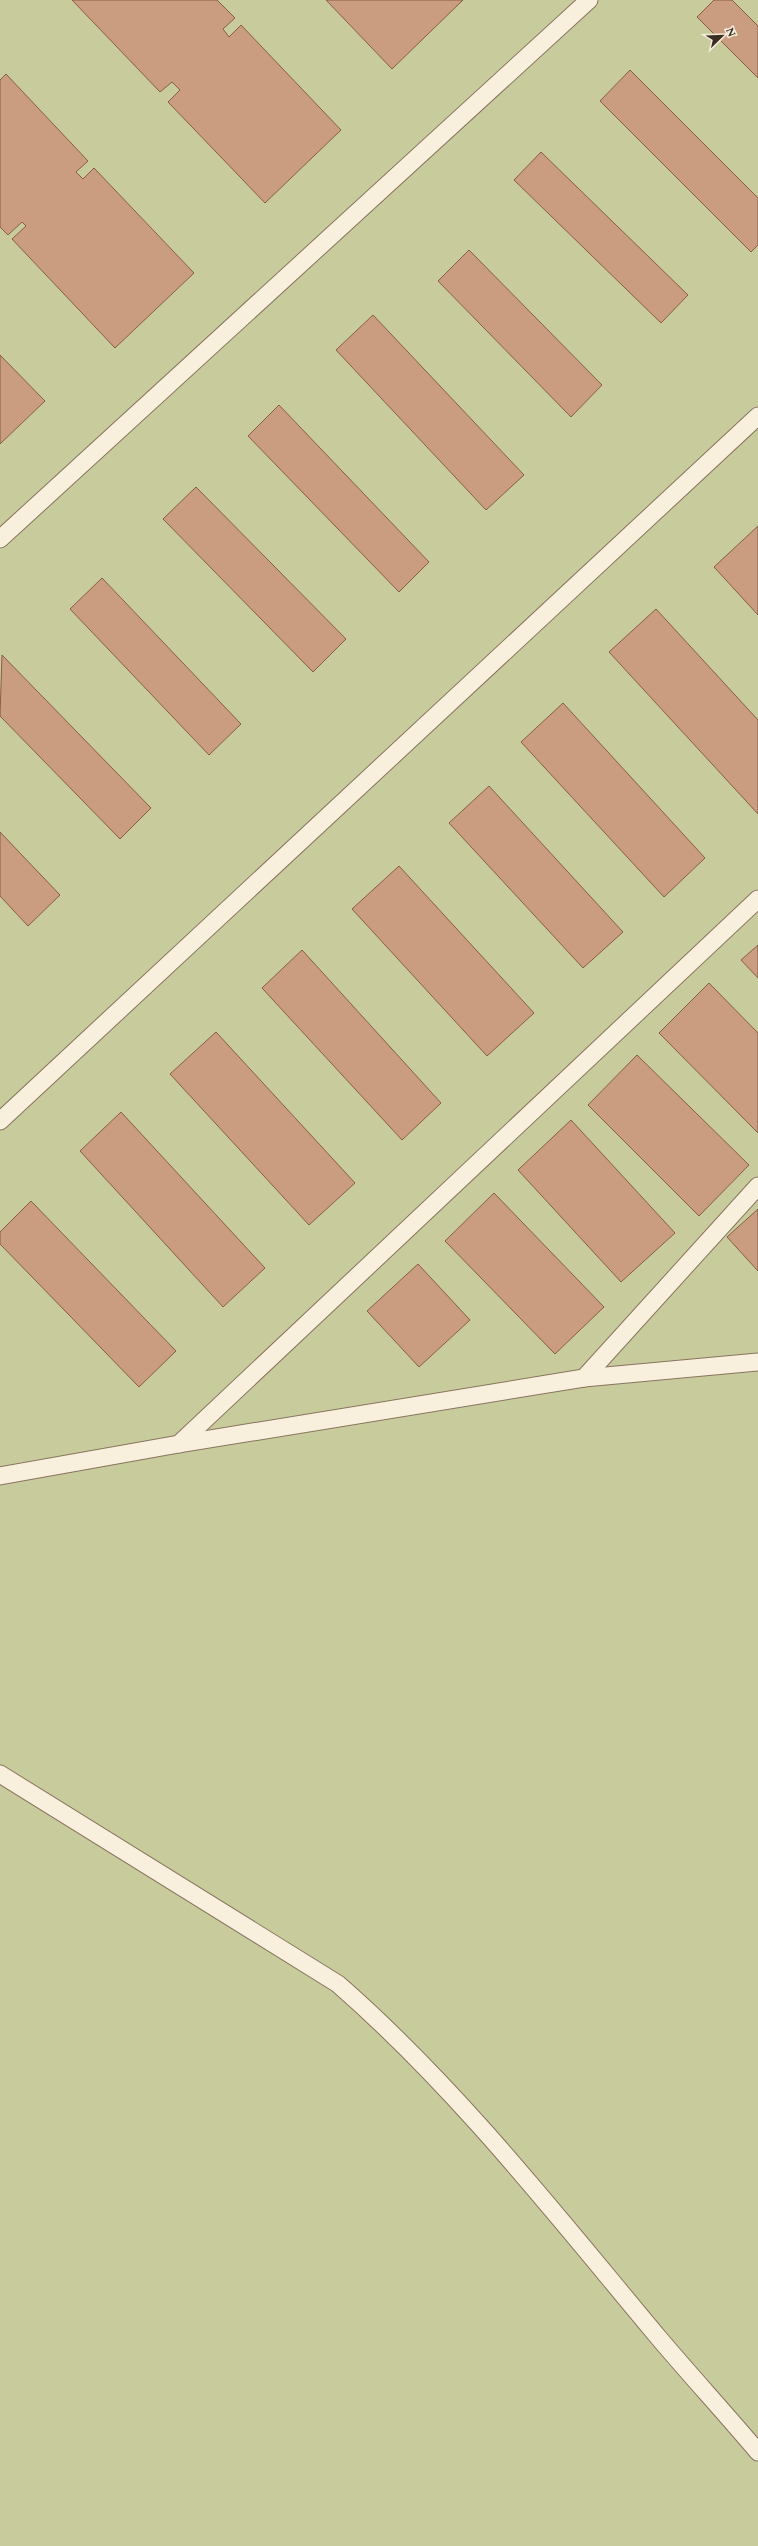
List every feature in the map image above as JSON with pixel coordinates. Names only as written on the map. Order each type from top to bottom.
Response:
[{"type":"lane","points":[[0,539],[589,0]]},
{"type":"lane","points":[[0,1121],[758,416]]},
{"type":"lane","points":[[179,1444],[758,899]]},
{"type":"lane","points":[[584,1378],[758,1186]]},
{"type":"lane","points":[[0,1476],[179,1444],[584,1378],[758,1362]]},
{"type":"lane","points":[[0,1774],[338,1984],[383,2023],[442,2083],[550,2205],[659,2338],[758,2452]]},
{"type":"green space","points":[[0,0],[758,0],[758,2546],[0,2546]]},
{"type":"building","points":[[72,0],[217,0],[235,18],[223,29],[229,37],[241,25],[341,130],[265,203],[168,102],[180,90],[172,82],[160,92]]},
{"type":"building","points":[[326,0],[463,0],[392,69]]},
{"type":"building","points":[[714,0],[732,0],[758,26],[758,78],[697,17]]},
{"type":"building","points":[[630,70],[758,198],[758,245],[751,252],[600,101]]},
{"type":"building","points":[[6,74],[88,161],[76,172],[83,179],[94,168],[194,273],[115,348],[12,239],[26,226],[22,222],[8,235],[0,227],[0,80]]},
{"type":"building","points":[[541,152],[688,295],[661,323],[514,180]]},
{"type":"building","points":[[469,250],[602,385],[571,417],[438,281]]},
{"type":"building","points":[[373,315],[524,475],[486,510],[336,350]]},
{"type":"building","points":[[0,355],[45,401],[0,444]]},
{"type":"building","points":[[279,405],[429,562],[399,592],[248,436]]},
{"type":"building","points":[[196,487],[346,639],[313,672],[163,519]]},
{"type":"building","points":[[758,526],[758,615],[714,567]]},
{"type":"building","points":[[102,578],[241,724],[209,755],[70,609]]},
{"type":"building","points":[[656,609],[758,720],[758,814],[609,652]]},
{"type":"building","points":[[2,655],[151,808],[120,839],[0,716]]},
{"type":"building","points":[[563,703],[705,858],[664,897],[521,742]]},
{"type":"building","points":[[489,786],[623,932],[583,968],[449,823]]},
{"type":"building","points":[[0,832],[60,895],[28,926],[0,896]]},
{"type":"building","points":[[399,866],[534,1013],[487,1056],[352,909]]},
{"type":"building","points":[[758,945],[758,978],[741,960]]},
{"type":"building","points":[[302,950],[441,1103],[402,1140],[262,988]]},
{"type":"building","points":[[709,983],[758,1033],[758,1133],[659,1033]]},
{"type":"building","points":[[216,1032],[355,1183],[309,1225],[170,1074]]},
{"type":"building","points":[[637,1055],[749,1165],[699,1216],[588,1105]]},
{"type":"building","points":[[121,1112],[265,1268],[223,1307],[80,1151]]},
{"type":"building","points":[[571,1120],[675,1233],[621,1282],[518,1170]]},
{"type":"building","points":[[494,1193],[604,1307],[555,1354],[445,1241]]},
{"type":"building","points":[[31,1201],[176,1351],[139,1387],[0,1244],[0,1232]]},
{"type":"building","points":[[758,1209],[758,1271],[727,1237]]},
{"type":"building","points":[[418,1264],[470,1320],[419,1367],[367,1311]]}]
